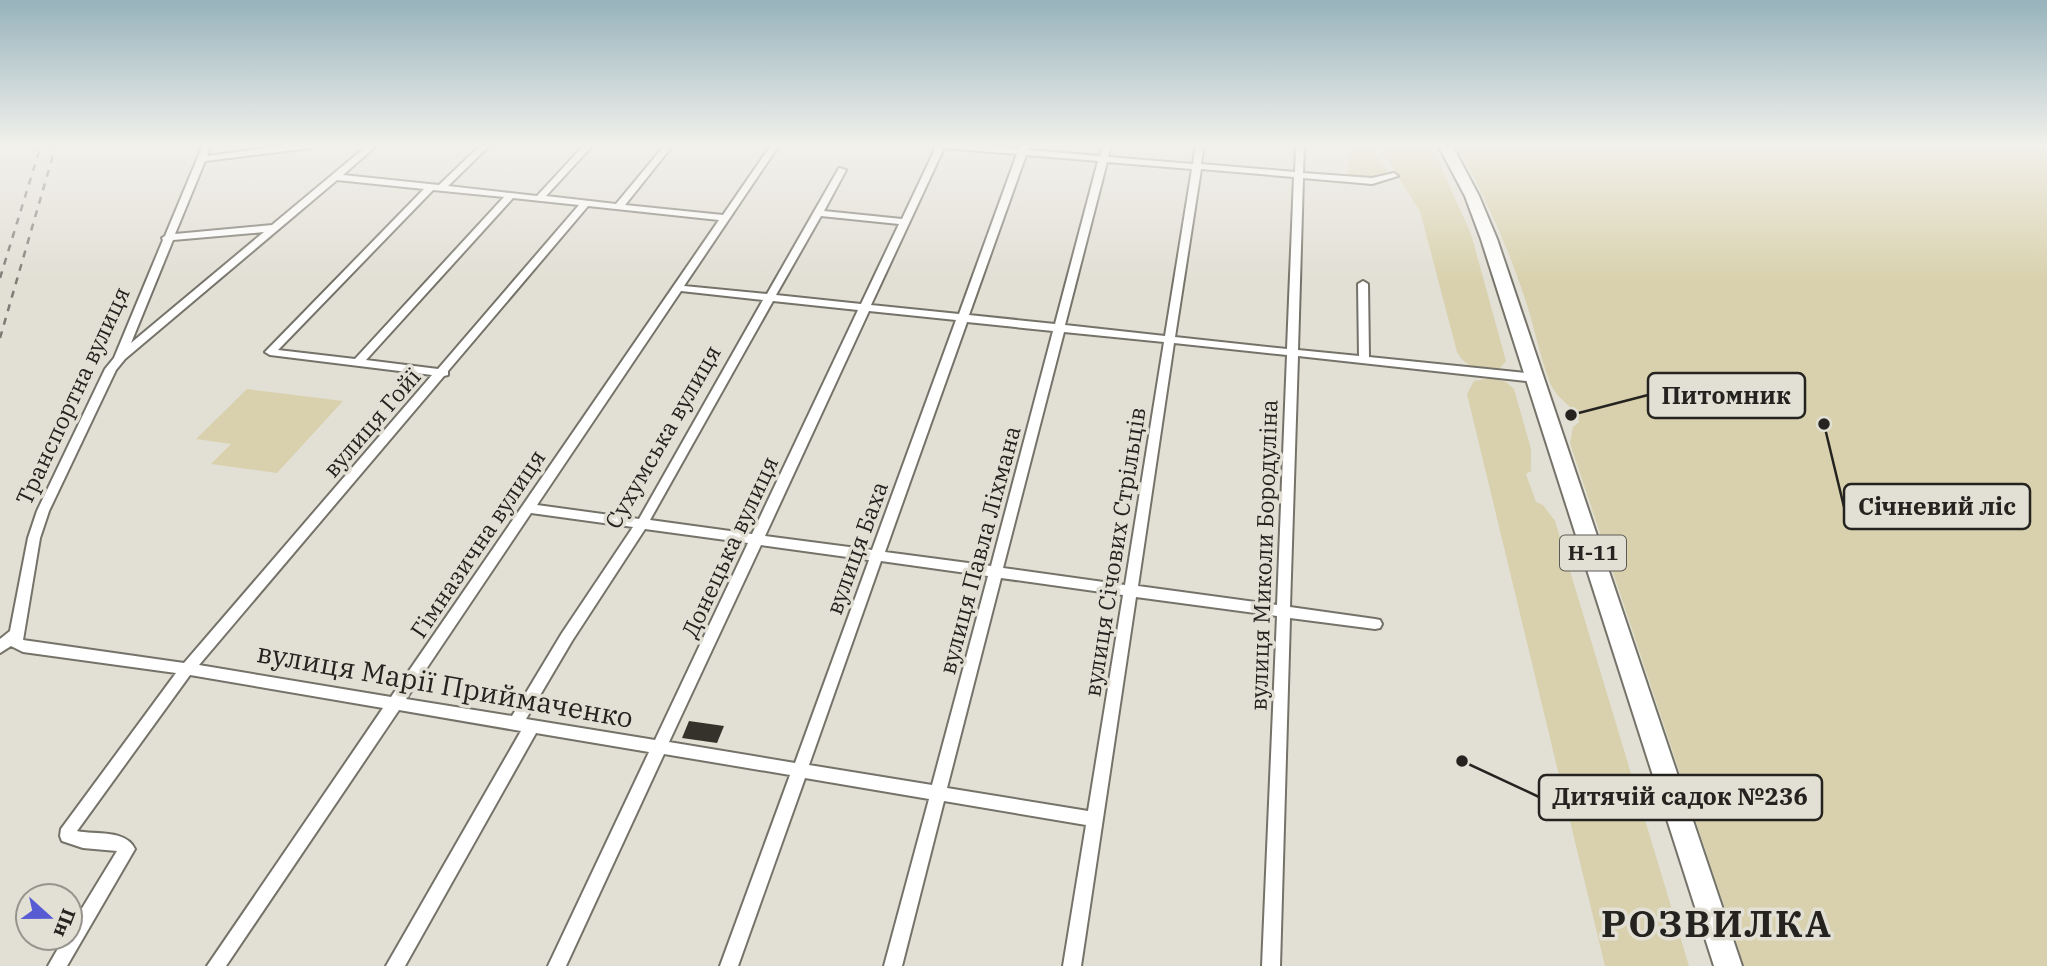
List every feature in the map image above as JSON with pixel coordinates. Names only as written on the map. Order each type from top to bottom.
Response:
[{"type":"main road","name":"Н-11","points":[[1469,190],[1489,239],[1536,377],[1728,966]]},
{"type":"street","name":"Транспортна вулиця","points":[[16,634],[34,538],[43,511],[111,369],[119,359],[189,190]]},
{"type":"street","points":[[119,359],[320,190]]},
{"type":"street","points":[[433,190],[270,352],[444,373]]},
{"type":"street","points":[[465,190],[725,218]]},
{"type":"street","points":[[540,198],[547,190]]},
{"type":"street","points":[[619,206],[632,190]]},
{"type":"street","name":"Гімназична вулиця","points":[[216,966],[744,190]]},
{"type":"street","name":"Сухумська вулиця","points":[[395,966],[524,724],[567,636],[642,524],[830,190]]},
{"type":"street","name":"Донецька вулиця","points":[[557,966],[919,190]]},
{"type":"street","name":"вулиця Баха","points":[[729,966],[1008,190]]},
{"type":"street","name":"вулиця Павла Ліхмана","points":[[893,966],[1096,190]]},
{"type":"street","name":"вулиця Січових Стрільців","points":[[1072,966],[1193,190]]},
{"type":"street","name":"вулиця Миколи Бородуліна","points":[[1271,966],[1298,190]]},
{"type":"street","points":[[358,362],[512,195]]},
{"type":"street","name":"вулиця Гойї","points":[[187,669],[444,373],[586,203]]},
{"type":"street","points":[[817,213],[905,222]]},
{"type":"street","points":[[167,238],[274,229]]},
{"type":"street","points":[[1363,284],[1364,359]]},
{"type":"street","points":[[677,288],[1536,377]]},
{"type":"street","points":[[527,508],[1375,624]]},
{"type":"street","points":[[0,647],[16,634]]},
{"type":"street","points":[[16,634],[16,643],[23,646],[187,669],[69,829],[68,836],[78,840],[119,843],[127,849],[57,966]]},
{"type":"street","name":"вулиця Марії Приймаченко","points":[[187,669],[1095,819]]},
{"type":"shaded area","points":[[1407,190],[1451,190],[1471,234],[1506,361],[1500,368],[1475,367],[1465,362],[1457,352],[1420,211]]},
{"type":"shaded area","points":[[1480,190],[2047,190],[2047,966],[1744,966],[1570,443],[1573,427],[1579,422],[1549,380],[1528,308]]},
{"type":"shaded area","points":[[1492,378],[1506,382],[1514,389],[1531,449],[1531,471],[1526,474],[1536,502],[1543,505],[1555,521],[1689,966],[1605,966],[1467,394],[1474,381]]},
{"type":"shaded area","points":[[247,389],[343,401],[277,473],[211,464],[231,444],[196,439]]},
{"type":"building","points":[[689,721],[724,726],[717,743],[682,738]]},
{"type":"railway","points":[[0,278],[27,190]]},
{"type":"railway","points":[[0,338],[43,190]]},
{"type":"place","name":"Питомник","points":[[1571,415]]},
{"type":"place","name":"Січневий ліс","points":[[1824,424]]},
{"type":"place","name":"Дитячій садок №236","points":[[1462,761]]},
{"type":"district","name":"РОЗВИЛКА","points":[[1717,924]]}]
